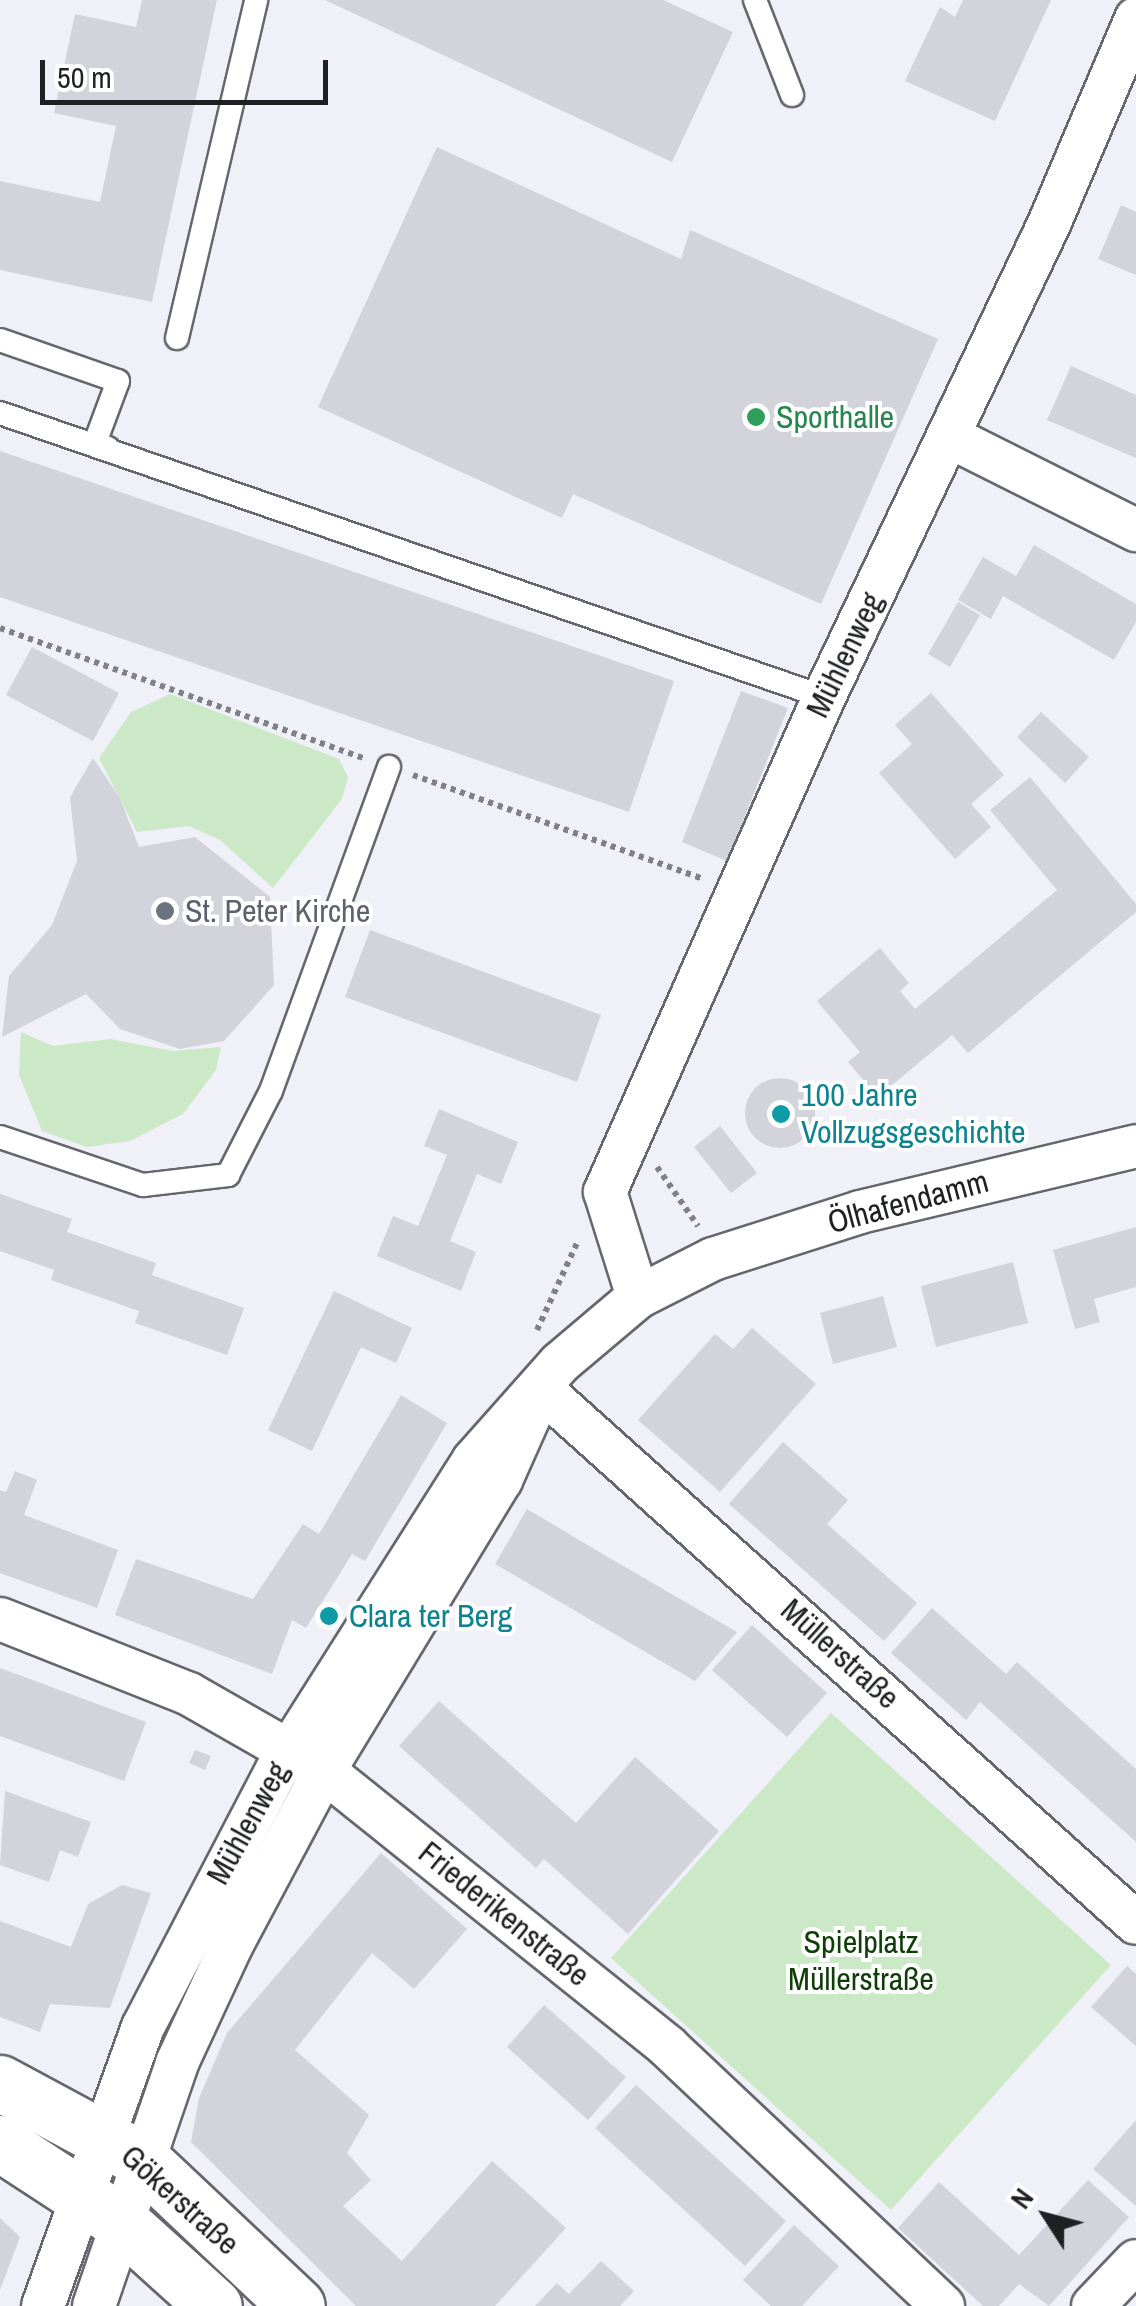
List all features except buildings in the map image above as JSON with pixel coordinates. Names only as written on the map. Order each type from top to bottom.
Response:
[{"type":"main road","name":"Gökerstraße","points":[[0,2083],[121,2146],[297,2306]]},
{"type":"main road","name":"Gökerstraße","points":[[0,2143],[100,2207],[207,2305]]},
{"type":"street","name":"Mühlenweg","points":[[604,1192],[824,697],[950,437],[1136,19]]},
{"type":"street","points":[[950,437],[1136,530]]},
{"type":"street","name":"Ölhafendamm","points":[[699,1266],[860,1212],[1136,1146]]},
{"type":"street","points":[[604,1192],[638,1297]]},
{"type":"street","name":"Mühlenweg","points":[[43,2306],[100,2207],[121,2146],[231,1946],[307,1760],[473,1461],[592,1332],[638,1297],[699,1266]]},
{"type":"street","name":"Müllerstraße","points":[[541,1389],[1136,1923]]},
{"type":"street","name":"Friederikenstraße","points":[[0,1619],[189,1694],[307,1760],[668,2047],[943,2306]]},
{"type":"street","name":"Mühlenweg","points":[[94,2306],[100,2207]]},
{"type":"street","points":[[1093,2306],[1136,2261]]},
{"type":"lane","points":[[177,338],[256,0]]},
{"type":"lane","points":[[755,0],[792,96]]},
{"type":"lane","points":[[0,340],[118,381],[94,444],[108,448]]},
{"type":"lane","points":[[0,414],[824,697]]},
{"type":"lane","points":[[0,1137],[142,1185],[228,1174],[271,1091],[390,767]]},
{"type":"path","points":[[624,1147],[650,1157],[699,1266]]},
{"type":"path","points":[[541,1389],[530,1349],[552,1288],[604,1192]]},
{"type":"green space","points":[[170,694],[339,759],[348,777],[342,799],[273,888],[220,840],[189,826],[137,832],[99,758],[131,712]]},
{"type":"green space","points":[[21,1032],[53,1046],[110,1039],[173,1051],[221,1047],[216,1070],[183,1114],[130,1141],[87,1147],[42,1131],[19,1075]]},
{"type":"green space","name":"Spielplatz Müllerstraße","points":[[831,1713],[1111,1965],[891,2210],[611,1958]]},
{"type":"place","name":"Sporthalle","points":[[756,417]]},
{"type":"place","name":"St. Peter Kirche","points":[[165,911]]},
{"type":"place","name":"100 Jahre Vollzugsgeschichte","points":[[781,1114]]},
{"type":"place","name":"Clara ter Berg","points":[[329,1616]]}]
